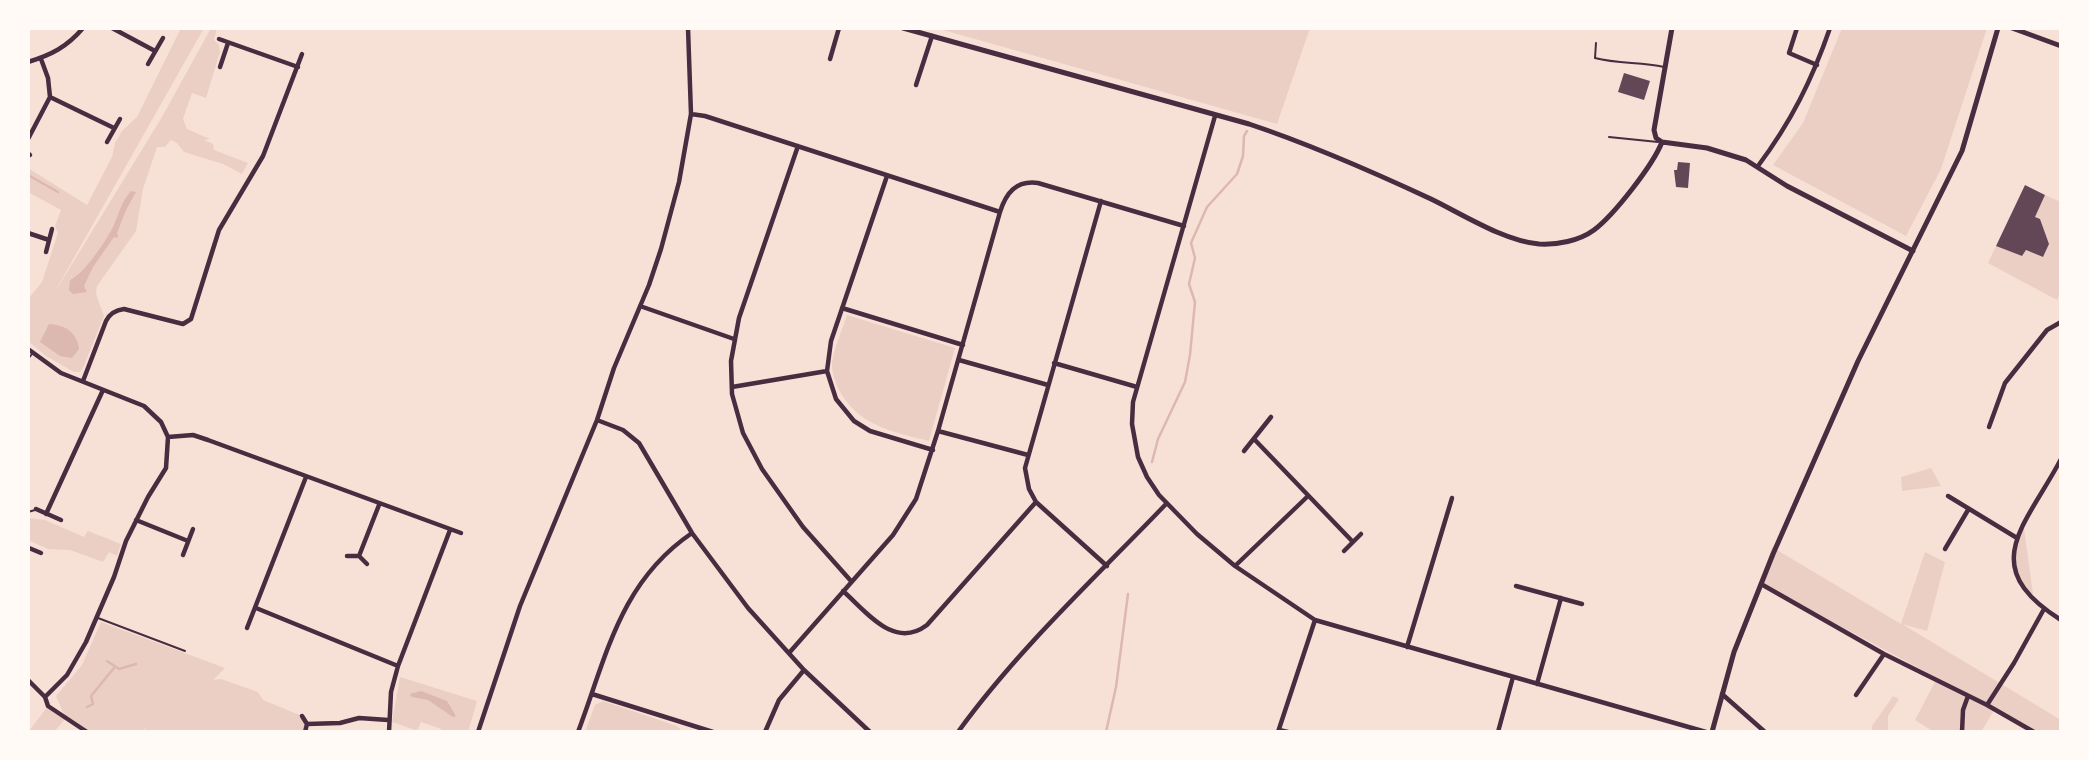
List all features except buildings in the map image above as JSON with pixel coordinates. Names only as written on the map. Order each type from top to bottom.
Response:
[{"type":"street","points":[[28,62],[54,54],[69,44],[83,28]]},
{"type":"street","points":[[112,28],[155,51]]},
{"type":"street","points":[[478,732],[523,599],[597,420],[614,368],[661,249],[679,182],[691,114],[688,28]]},
{"type":"street","points":[[830,59],[839,28]]},
{"type":"street","points":[[903,28],[1295,139],[1507,236],[1538,244],[1571,241],[1595,229],[1641,178],[1656,157],[1662,142]]},
{"type":"street","points":[[1672,28],[1654,130],[1656,138],[1662,142],[1729,154],[1758,166],[1787,187],[1913,251]]},
{"type":"street","points":[[1797,28],[1788,53],[1817,65]]},
{"type":"street","points":[[1758,166],[1784,132],[1817,65],[1830,28]]},
{"type":"street","points":[[1712,732],[1721,693],[1760,583],[1853,372],[1962,150],[1998,28]]},
{"type":"street","points":[[2012,28],[2061,46]]},
{"type":"street","points":[[916,85],[932,36]]},
{"type":"street","points":[[148,64],[163,38]]},
{"type":"street","points":[[219,39],[298,67]]},
{"type":"street","points":[[220,66],[228,43]]},
{"type":"street","points":[[83,382],[109,315],[124,309],[183,324],[191,319],[219,230],[263,156],[302,54]]},
{"type":"street","points":[[28,139],[50,97],[48,78],[41,58]]},
{"type":"street","points":[[50,97],[114,128]]},
{"type":"street","points":[[691,114],[705,116],[1000,212]]},
{"type":"street","points":[[1215,116],[1137,387],[1132,413],[1135,446],[1147,477],[1167,503],[1197,534],[1235,566],[1315,620],[1706,732]]},
{"type":"street","points":[[107,142],[120,119]]},
{"type":"street","points":[[798,146],[734,339],[732,387],[738,421],[755,457],[803,527],[851,581]]},
{"type":"street","points":[[887,176],[829,349],[827,371],[836,400],[854,421],[870,431],[933,450]]},
{"type":"street","points":[[789,653],[893,535],[909,513],[922,485],[933,450],[1000,212],[1010,190],[1028,182],[1038,183],[1184,226]]},
{"type":"street","points":[[1101,201],[1025,468],[1026,482],[1036,502],[1107,566]]},
{"type":"street","points":[[46,251],[52,229]]},
{"type":"street","points":[[28,233],[49,240]]},
{"type":"street","points":[[640,306],[734,339]]},
{"type":"street","points":[[842,309],[963,345]]},
{"type":"street","points":[[1989,427],[2005,383],[2047,330],[2061,321]]},
{"type":"street","points":[[28,349],[61,373],[144,406],[160,422],[168,437],[166,468],[136,520],[97,617],[67,675],[45,697]]},
{"type":"street","points":[[959,360],[1048,384]]},
{"type":"street","points":[[1054,363],[1137,387]]},
{"type":"street","points":[[732,387],[827,371]]},
{"type":"street","points":[[47,514],[103,390]]},
{"type":"street","points":[[1244,451],[1271,417]]},
{"type":"street","points":[[597,420],[623,430],[639,443],[692,533],[748,608],[804,670],[870,732]]},
{"type":"street","points":[[938,431],[1028,455]]},
{"type":"street","points":[[168,437],[193,435],[461,533]]},
{"type":"street","points":[[1254,439],[1353,542]]},
{"type":"street","points":[[2061,459],[2059,468],[2017,538],[2014,557],[2019,582],[2025,592],[2061,620]]},
{"type":"street","points":[[247,628],[306,477]]},
{"type":"street","points":[[1235,566],[1308,496]]},
{"type":"street","points":[[1948,496],[2017,538]]},
{"type":"street","points":[[1407,648],[1452,498]]},
{"type":"street","points":[[843,591],[887,630],[903,634],[916,632],[927,625],[1036,502]]},
{"type":"street","points":[[958,732],[985,696],[1167,503]]},
{"type":"street","points":[[359,556],[379,505]]},
{"type":"street","points":[[36,509],[61,520]]},
{"type":"street","points":[[1945,549],[1968,510]]},
{"type":"street","points":[[136,520],[188,541]]},
{"type":"street","points":[[183,555],[193,529]]},
{"type":"street","points":[[388,732],[391,692],[398,666],[450,530]]},
{"type":"street","points":[[578,732],[620,618],[633,593],[659,560],[692,533]]},
{"type":"street","points":[[1344,551],[1361,534]]},
{"type":"street","points":[[28,548],[41,553]]},
{"type":"street","points":[[347,556],[359,556],[367,564]]},
{"type":"street","points":[[1760,583],[1884,654],[1987,705],[2034,732]]},
{"type":"street","points":[[1516,586],[1582,604]]},
{"type":"street","points":[[1537,684],[1561,598]]},
{"type":"street","points":[[256,608],[398,666]]},
{"type":"street","points":[[1987,705],[2044,609]]},
{"type":"street","points":[[1287,732],[1279,731],[1315,620]]},
{"type":"street","points":[[1856,695],[1884,654]]},
{"type":"street","points":[[765,732],[779,700],[804,670]]},
{"type":"street","points":[[1498,732],[1513,677]]},
{"type":"street","points":[[28,680],[45,697],[48,706],[87,732]]},
{"type":"street","points":[[1721,693],[1765,732]]},
{"type":"street","points":[[592,694],[713,732]]},
{"type":"street","points":[[1962,732],[1963,710],[1968,696]]},
{"type":"street","points":[[302,716],[307,724],[305,732]]},
{"type":"street","points":[[307,724],[340,723],[359,718],[388,720]]},
{"type":"street","points":[[688,732],[691,725]]},
{"type":"lane","points":[[1596,43],[1595,58],[1622,64],[1636,61],[1665,67]]},
{"type":"lane","points":[[1609,136],[1662,142]]},
{"type":"lane","points":[[28,359],[33,353]]},
{"type":"lane","points":[[28,512],[36,509]]},
{"type":"lane","points":[[97,617],[185,651]]},
{"type":"shaded area","points":[[181,28],[204,28],[53,295],[162,117],[211,28],[217,28],[214,40],[219,45],[220,52],[206,98],[192,93],[183,119],[187,129],[210,139],[204,140],[213,144],[214,150],[248,163],[242,174],[223,164],[184,152],[171,140],[165,147],[157,147],[143,189],[136,231],[97,286],[96,294],[104,316],[83,368],[80,372],[74,372],[46,356],[28,341],[28,299],[42,282],[58,233],[55,226],[61,210],[28,192],[28,168],[87,205],[112,157],[115,143],[122,131],[137,117]]},
{"type":"shaded area","points":[[936,28],[1310,28],[1277,124]]},
{"type":"shaded area","points":[[1842,28],[1987,28],[1941,169],[1906,236],[1773,165],[1803,123]]},
{"type":"shaded area","points":[[131,191],[136,192],[126,210],[118,236],[114,237],[93,267],[84,286],[87,292],[73,294],[69,290],[70,280],[82,271],[100,249]]},
{"type":"shaded area","points":[[2045,195],[2061,202],[2061,291],[2057,300],[1988,263],[1996,246],[2022,256],[2026,250],[2043,257],[2049,244],[2040,219],[2035,217]]},
{"type":"shaded area","points":[[847,315],[955,348],[929,441],[877,425],[865,419],[846,401],[838,388],[832,365]]},
{"type":"shaded area","points":[[49,324],[65,328],[76,338],[79,349],[72,358],[60,356],[40,342]]},
{"type":"shaded area","points":[[1931,468],[1941,486],[1902,491],[1901,477]]},
{"type":"shaded area","points":[[28,518],[45,520],[84,537],[88,531],[121,544],[117,556],[109,552],[103,562],[70,550],[48,549],[28,540]]},
{"type":"shaded area","points":[[2024,528],[2033,594],[2025,592],[2015,577],[2012,566],[2014,549]]},
{"type":"shaded area","points":[[1772,547],[1901,624],[1925,552],[1945,562],[1927,631],[1902,624],[2061,720],[2061,732],[2032,732],[1995,709],[1981,732],[1934,732],[1915,720],[1936,680],[1969,695],[1760,583]]},
{"type":"shaded area","points":[[101,622],[225,668],[213,680],[221,679],[258,692],[263,700],[302,716],[307,724],[305,732],[144,732],[146,725],[143,732],[87,732],[66,718],[54,732],[28,732],[48,706],[65,717],[56,696],[82,665]]},
{"type":"shaded area","points":[[400,677],[477,701],[468,732],[440,732],[441,729],[421,722],[415,730],[392,722]]},
{"type":"shaded area","points":[[421,691],[447,701],[456,716],[453,717],[428,700],[412,697],[410,694]]},
{"type":"shaded area","points":[[1893,696],[1899,699],[1888,716],[1888,732],[1872,732],[1872,726]]},
{"type":"shaded area","points":[[603,701],[677,726],[683,732],[585,732],[595,705]]},
{"type":"waterway","points":[[1152,462],[1158,439],[1185,382],[1190,355],[1195,302],[1189,284],[1195,258],[1191,243],[1207,207],[1237,174],[1247,131]]},
{"type":"waterway","points":[[28,175],[58,192]]},
{"type":"waterway","points":[[1106,732],[1116,687],[1128,594]]},
{"type":"waterway","points":[[107,661],[119,669],[136,664]]},
{"type":"waterway","points":[[87,707],[93,704],[91,696],[114,668]]}]
